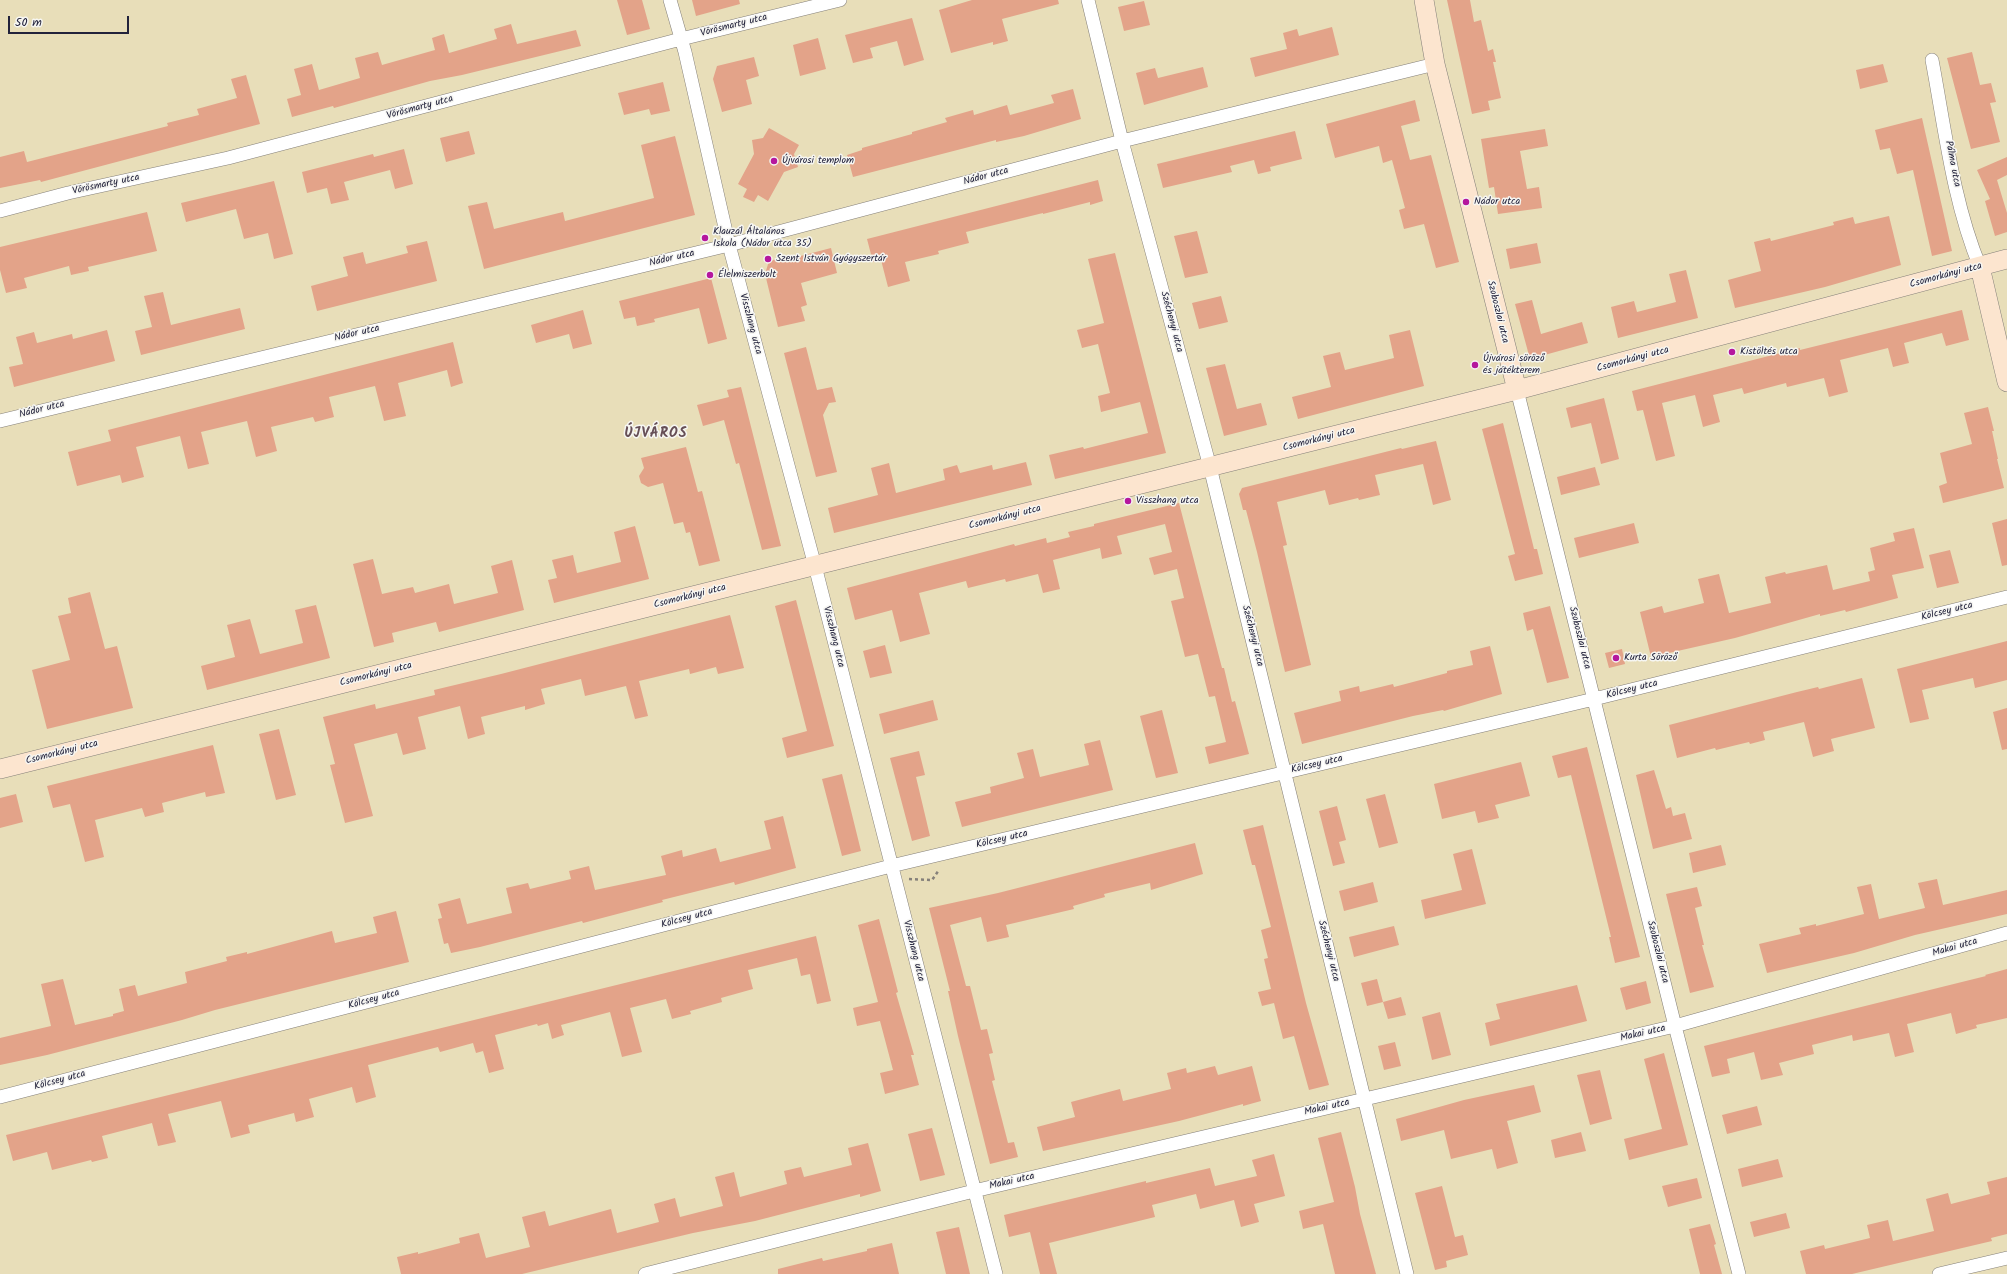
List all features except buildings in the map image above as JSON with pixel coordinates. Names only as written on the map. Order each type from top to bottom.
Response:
[{"type":"street","name":"Visszhang utca","points":[[670,0],[681,39],[729,245],[815,566],[996,1274]]},
{"type":"street","name":"Vörösmarty utca","points":[[0,211],[68,193],[228,158],[681,39],[840,0]]},
{"type":"street","name":"Széchenyi utca","points":[[1088,0],[1122,141],[1210,467],[1407,1274]]},
{"type":"street","name":"Szoboszlai utca","points":[[1424,0],[1435,64],[1675,1026],[1739,1274]]},
{"type":"street","name":"Pálma utca","points":[[1932,60],[1955,182],[1974,251],[1980,267]]},
{"type":"street","name":"Nádor utca","points":[[0,421],[729,245],[1122,141],[1435,64]]},
{"type":"street","name":"Csomorkányi utca","points":[[0,769],[1517,390],[2007,259]]},
{"type":"street","points":[[1980,267],[2007,382]]},
{"type":"street","name":"Kölcsey utca","points":[[0,1097],[891,866],[1594,699],[2007,598]]},
{"type":"street","name":"Makai utca","points":[[645,1274],[974,1191],[1675,1026],[2007,933]]},
{"type":"street","points":[[1939,1274],[2007,1258]]},
{"type":"path","points":[[895,880],[932,880],[940,868]]},
{"type":"place","name":"Újvárosi templom","points":[[774,161]]},
{"type":"place","name":"Nádor utca","points":[[1466,202]]},
{"type":"place","name":"Klauzál Általános Iskola (Nádor utca 35)","points":[[705,238]]},
{"type":"place","name":"Szent István Gyógyszertár","points":[[768,259]]},
{"type":"place","name":"Élelmiszerbolt","points":[[710,275]]},
{"type":"place","name":"Kistöltés utca","points":[[1732,352]]},
{"type":"place","name":"Újvárosi söröző és játékterem","points":[[1475,365]]},
{"type":"place","name":"Visszhang utca","points":[[1128,501]]},
{"type":"place","name":"Kurta Söröző","points":[[1616,658]]},
{"type":"district","name":"ÚJVÁROS","points":[[656,435]]}]
